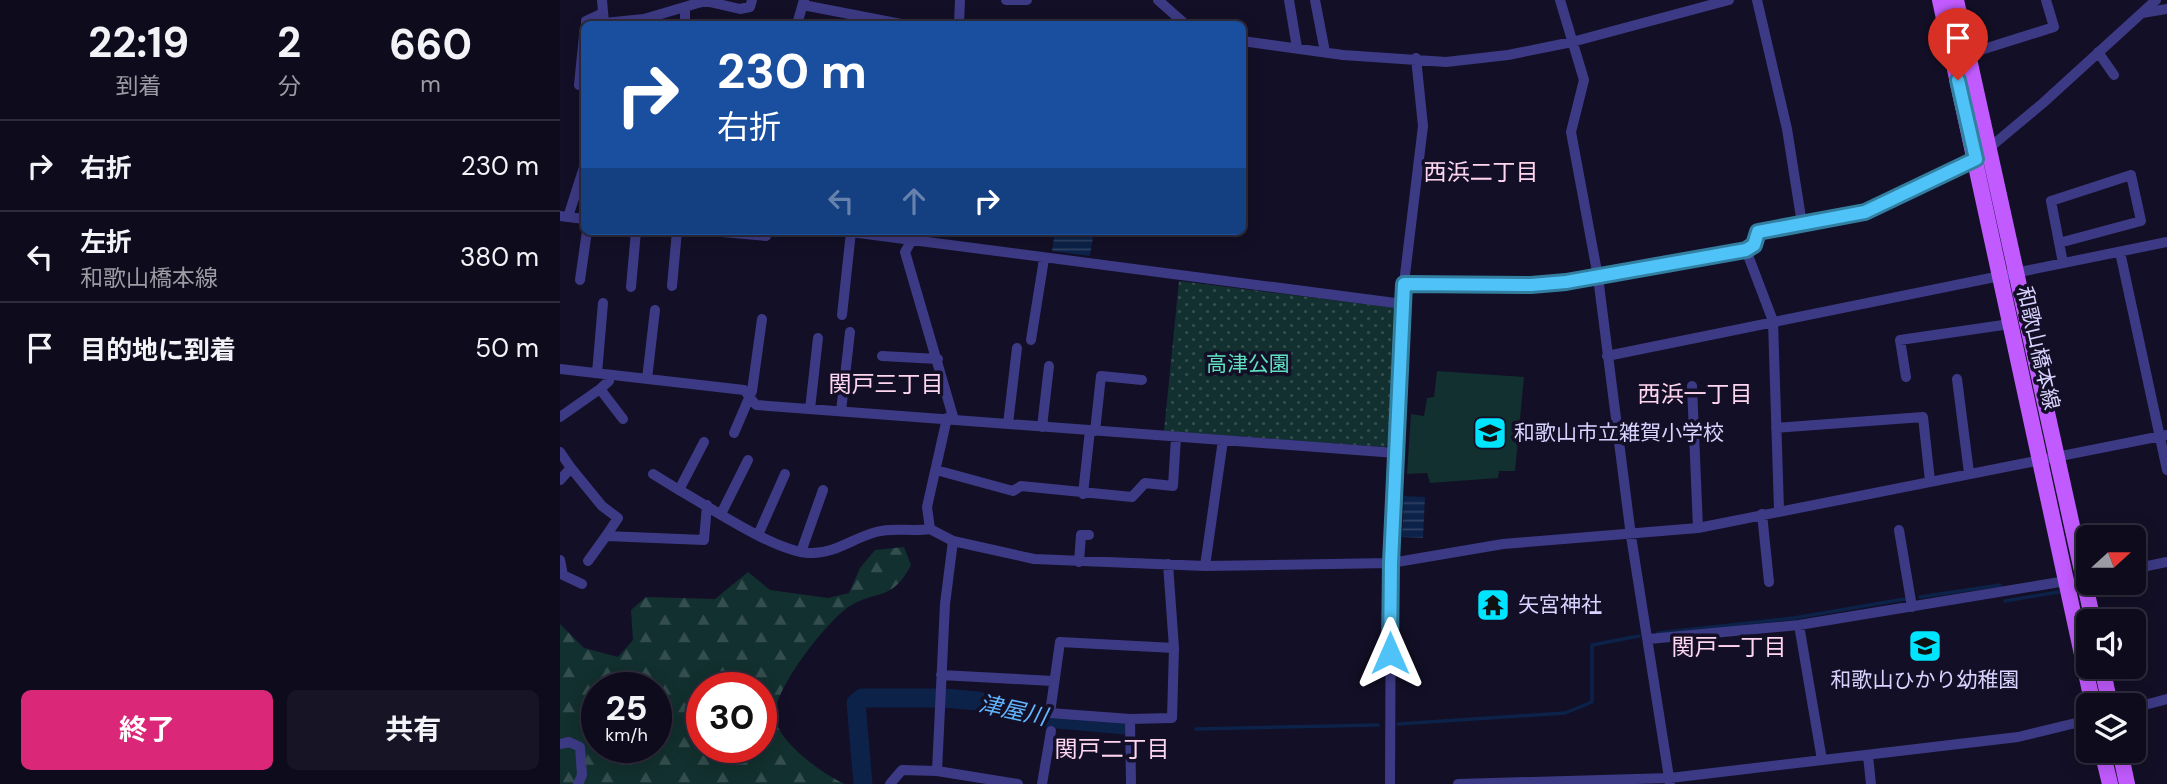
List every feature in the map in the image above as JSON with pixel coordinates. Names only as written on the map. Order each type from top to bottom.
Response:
[{"type":"main road","name":"和歌山橋本線","points":[[1940,0],[1976,159],[2008,274],[2048,458],[2066,581],[2090,693]]},
{"type":"main road","name":"和歌山橋本線","points":[[1956,0],[1990,146],[2008,274],[2010,324],[2076,546]]},
{"type":"main road","points":[[2105,763],[2110,784]]},
{"type":"main road","points":[[2123,763],[2127,784]]},
{"type":"street","points":[[602,0],[604,20]]},
{"type":"street","points":[[586,21],[644,19],[705,1],[740,9],[750,7],[752,0]]},
{"type":"street","points":[[959,21],[960,0]]},
{"type":"street","points":[[1006,0],[1027,0]]},
{"type":"street","points":[[1158,0],[1182,21]]},
{"type":"street","points":[[1289,0],[1297,48]]},
{"type":"street","points":[[1315,0],[1325,52]]},
{"type":"street","points":[[1560,0],[1584,88],[1570,132],[1598,277],[1632,536],[1670,781]]},
{"type":"street","points":[[1246,42],[1325,52],[1446,62],[1508,55],[1572,42],[1729,0]]},
{"type":"street","points":[[1757,0],[1787,129],[1802,224]]},
{"type":"street","points":[[1968,54],[2053,27],[2046,0]]},
{"type":"street","points":[[1404,284],[1531,285],[1598,277],[1746,250],[1754,245],[1758,232],[1865,212],[1976,159],[2043,103],[2156,0]]},
{"type":"street","points":[[798,21],[803,2],[874,21]]},
{"type":"street","points":[[684,9],[685,21]]},
{"type":"street","points":[[2142,13],[2167,9]]},
{"type":"street","points":[[2098,52],[2114,75]]},
{"type":"street","points":[[1390,784],[1391,563],[1404,284],[1423,126],[1416,58]]},
{"type":"street","points":[[579,85],[581,65]]},
{"type":"street","points":[[564,216],[581,174]]},
{"type":"street","points":[[2059,243],[2141,221],[2131,175],[2051,201],[2059,243],[2063,263]]},
{"type":"street","points":[[580,280],[586,235]]},
{"type":"street","points":[[631,287],[636,235]]},
{"type":"street","points":[[672,286],[677,235]]},
{"type":"street","points":[[842,315],[848,235]]},
{"type":"street","points":[[867,235],[1404,304]]},
{"type":"street","points":[[915,235],[905,252],[938,359],[950,419],[927,508],[930,529]]},
{"type":"street","points":[[1607,356],[2167,242]]},
{"type":"street","points":[[1746,250],[1773,321],[1779,510]]},
{"type":"street","points":[[2120,252],[2163,436],[2167,470]]},
{"type":"street","points":[[1031,340],[1044,259]]},
{"type":"street","points":[[597,373],[603,303]]},
{"type":"street","points":[[647,379],[654,310]]},
{"type":"street","points":[[734,433],[750,394],[762,319]]},
{"type":"street","points":[[1906,377],[1900,340],[2010,324]]},
{"type":"street","points":[[841,411],[850,332]]},
{"type":"street","points":[[810,409],[818,338]]},
{"type":"street","points":[[1008,424],[1017,348]]},
{"type":"street","points":[[882,356],[938,359]]},
{"type":"street","points":[[1042,427],[1049,366]]},
{"type":"street","points":[[560,369],[744,390],[750,394],[756,405],[1396,453]]},
{"type":"street","points":[[560,417],[609,381],[610,375]]},
{"type":"street","points":[[1083,494],[1101,376],[1142,380]]},
{"type":"street","points":[[1957,379],[1969,473]]},
{"type":"street","points":[[1692,386],[1698,528]]},
{"type":"street","points":[[600,388],[623,418]]},
{"type":"street","points":[[1776,428],[1923,417],[1930,481]]},
{"type":"street","points":[[653,474],[758,535],[801,552],[830,551],[889,529],[907,532],[930,529],[953,541],[1034,559],[1205,566],[1391,563],[1503,544],[1632,536],[1698,528],[2163,436]]},
{"type":"street","points":[[936,470],[1013,491],[1021,485],[1083,494],[1132,497],[1145,484],[1173,486],[1176,438]]},
{"type":"street","points":[[1205,566],[1223,440]]},
{"type":"street","points":[[679,490],[704,442]]},
{"type":"street","points":[[560,452],[602,506],[618,518],[588,561]]},
{"type":"street","points":[[722,514],[748,460]]},
{"type":"street","points":[[560,480],[571,468]]},
{"type":"street","points":[[758,535],[785,474]]},
{"type":"street","points":[[801,552],[823,491]]},
{"type":"street","points":[[606,536],[704,540],[707,505]]},
{"type":"street","points":[[1762,514],[1769,582]]},
{"type":"street","points":[[1899,530],[1912,607]]},
{"type":"street","points":[[1079,562],[1081,535],[1088,535]]},
{"type":"street","points":[[943,776],[941,676],[945,604],[953,541]]},
{"type":"street","points":[[560,560],[564,575],[582,584]]},
{"type":"street","points":[[2146,566],[2167,562]]},
{"type":"street","points":[[1168,565],[1174,648],[1172,718],[1130,719],[1050,713],[1060,642],[1174,648]]},
{"type":"street","points":[[1649,639],[1799,625],[2066,581]]},
{"type":"street","points":[[1799,625],[1822,760]]},
{"type":"street","points":[[941,676],[1053,681]]},
{"type":"street","points":[[2146,705],[2167,699]]},
{"type":"street","points":[[1130,719],[1131,784]]},
{"type":"street","points":[[1458,784],[1670,781],[2018,737],[2076,723]]},
{"type":"street","points":[[1042,784],[1051,731]]},
{"type":"street","points":[[560,744],[569,742],[580,747],[582,775],[578,784]]},
{"type":"street","points":[[1868,756],[1871,784]]},
{"type":"street","points":[[890,784],[902,770],[1018,784]]},
{"type":"green space","name":"高津公園","points":[[1179,281],[1397,308],[1399,314],[1390,443],[1385,447],[1164,431]]},
{"type":"green space","points":[[1437,371],[1524,377],[1515,471],[1499,471],[1498,478],[1430,483],[1427,473],[1407,474],[1411,414],[1424,416],[1427,398],[1434,397]]},
{"type":"green space","points":[[904,547],[911,565],[904,577],[890,590],[857,602],[838,616],[803,657],[777,702],[777,672],[686,672],[686,763],[777,763],[777,724],[791,745],[813,765],[845,784],[560,784],[560,624],[584,648],[618,657],[633,640],[631,610],[646,597],[715,599],[748,572],[770,590],[828,598],[849,593],[860,568],[875,550]]},
{"type":"water","points":[[1054,235],[1093,235],[1090,256],[1052,251]]},
{"type":"water","points":[[1404,496],[1425,497],[1423,538],[1402,537]]},
{"type":"waterway","points":[[1920,597],[2000,585]]},
{"type":"waterway","points":[[2005,601],[2064,591]]},
{"type":"waterway","points":[[1658,633],[1794,618],[1905,599]]},
{"type":"waterway","points":[[1398,724],[1565,713],[1592,702],[1592,645],[1639,636]]},
{"type":"waterway","name":"津屋川","points":[[863,784],[856,703],[862,698],[935,698]]},
{"type":"waterway","name":"津屋川","points":[[944,698],[978,701],[1047,718],[1125,725]]},
{"type":"waterway","points":[[1196,729],[1378,725]]},
{"type":"place","name":"和歌山市立雑賀小学校","points":[[1490,433]]},
{"type":"place","name":"矢宮神社","points":[[1493,605]]},
{"type":"place","name":"和歌山ひかり幼稚園","points":[[1925,646]]},
{"type":"district","name":"西浜二丁目","points":[[1481,172]]},
{"type":"district","name":"関戸三丁目","points":[[886,384]]},
{"type":"district","name":"西浜一丁目","points":[[1695,394]]},
{"type":"district","name":"関戸一丁目","points":[[1729,647]]},
{"type":"district","name":"関戸二丁目","points":[[1112,749]]},
{"type":"route","points":[[1390,653],[1391,563],[1404,284],[1450,282],[1531,285],[1566,282],[1746,250],[1754,245],[1758,232],[1865,212],[1976,159],[1958,80]]}]
